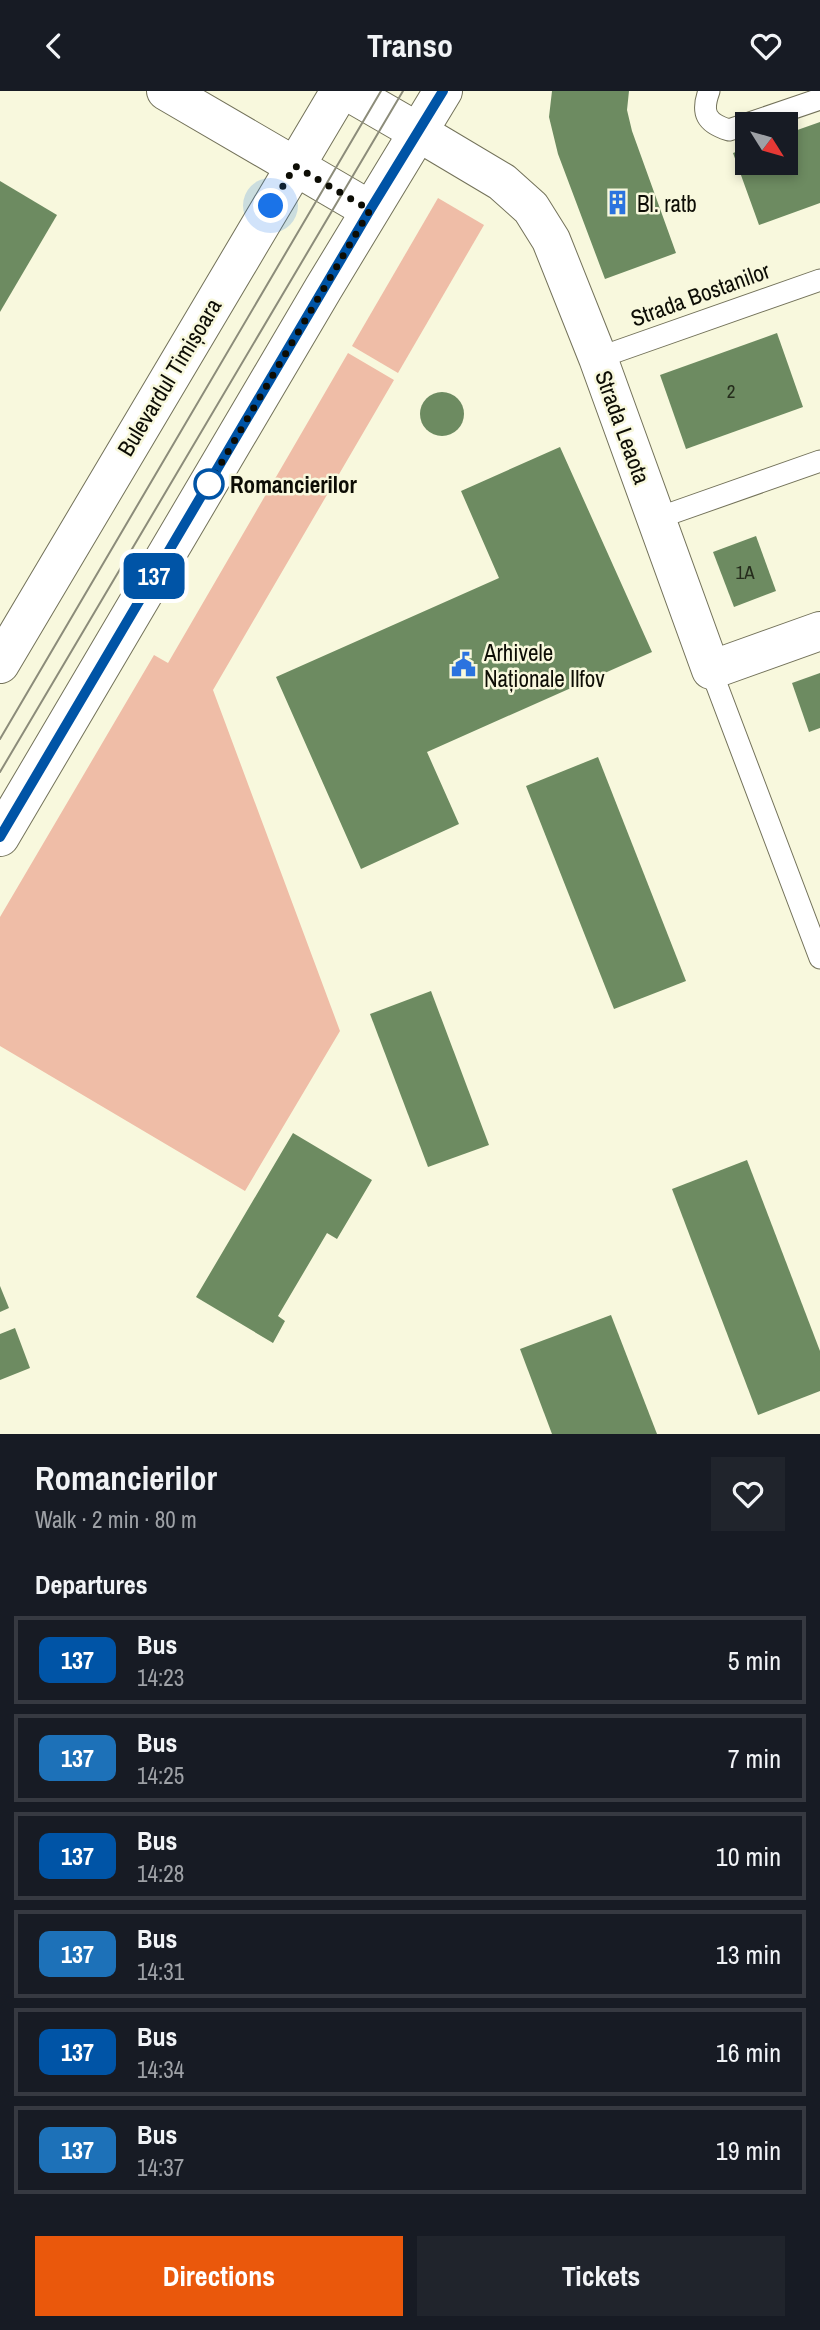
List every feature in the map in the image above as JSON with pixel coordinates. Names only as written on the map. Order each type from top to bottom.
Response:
[{"type":"main road","points":[[166,91],[370,210]]},
{"type":"main road","name":"Bulevardul Timișoara","points":[[0,664],[340,91]]},
{"type":"main road","name":"Strada Leaota","points":[[347,91],[502,182],[531,208],[551,240],[598,358],[711,670]]},
{"type":"main road","points":[[0,837],[443,91]]},
{"type":"main road","points":[[711,670],[820,631]]},
{"type":"lane","points":[[709,91],[704,105],[707,117],[716,126],[729,129],[820,99],[817,91]]},
{"type":"lane","name":"Strada Bostanilor","points":[[598,358],[820,279]]},
{"type":"lane","points":[[658,518],[820,461]]},
{"type":"lane","points":[[711,670],[820,958]]},
{"type":"shaded area","points":[[438,198],[484,225],[398,373],[352,346]]},
{"type":"shaded area","points":[[348,353],[394,380],[213,690],[340,1031],[245,1191],[0,1046],[0,917],[154,655],[168,663]]},
{"type":"building","name":"Bl. ratb","points":[[552,91],[629,91],[627,110],[632,131],[676,253],[605,279],[558,154],[549,117]]},
{"type":"building","points":[[820,122],[820,203],[759,225],[741,175],[798,175],[798,130]]},
{"type":"building","points":[[0,181],[57,215],[0,312]]},
{"type":"building","points":[[777,333],[803,407],[686,449],[660,375]]},
{"type":"building","points":[[442,392],[451,393],[458,398],[463,405],[463,423],[458,430],[451,435],[442,436],[433,435],[426,430],[421,423],[420,414],[421,405],[426,398],[433,393]]},
{"type":"building","name":"Arhivele Naționale Ilfov","points":[[560,447],[652,652],[427,752],[459,824],[361,869],[276,677],[499,578],[461,491]]},
{"type":"building","points":[[756,536],[776,591],[734,607],[713,552]]},
{"type":"building","points":[[820,673],[820,728],[809,732],[792,683]]},
{"type":"building","points":[[598,757],[686,981],[614,1009],[526,786]]},
{"type":"building","points":[[431,991],[489,1145],[428,1167],[370,1014]]},
{"type":"building","points":[[293,1133],[372,1180],[337,1239],[327,1233],[278,1316],[285,1321],[273,1343],[196,1297]]},
{"type":"building","points":[[747,1160],[820,1351],[820,1391],[758,1415],[672,1189]]},
{"type":"building","points":[[0,1286],[9,1308],[0,1312]]},
{"type":"building","points":[[611,1315],[657,1434],[552,1434],[520,1349]]},
{"type":"building","points":[[15,1328],[30,1368],[0,1380],[0,1334]]},
{"type":"tram line","points":[[0,739],[381,91]]},
{"type":"tram line","points":[[0,772],[403,91]]},
{"type":"bus line","name":"137","points":[[0,837],[443,91]]},
{"type":"place","name":"Bl. ratb","points":[[617,203]]},
{"type":"place","name":"Romancierilor","points":[[209,484]]},
{"type":"place","name":"Arhivele Naționale Ilfov","points":[[464,665]]},
{"type":"route","points":[[209,484],[370,210],[295,166],[271,206]]}]
